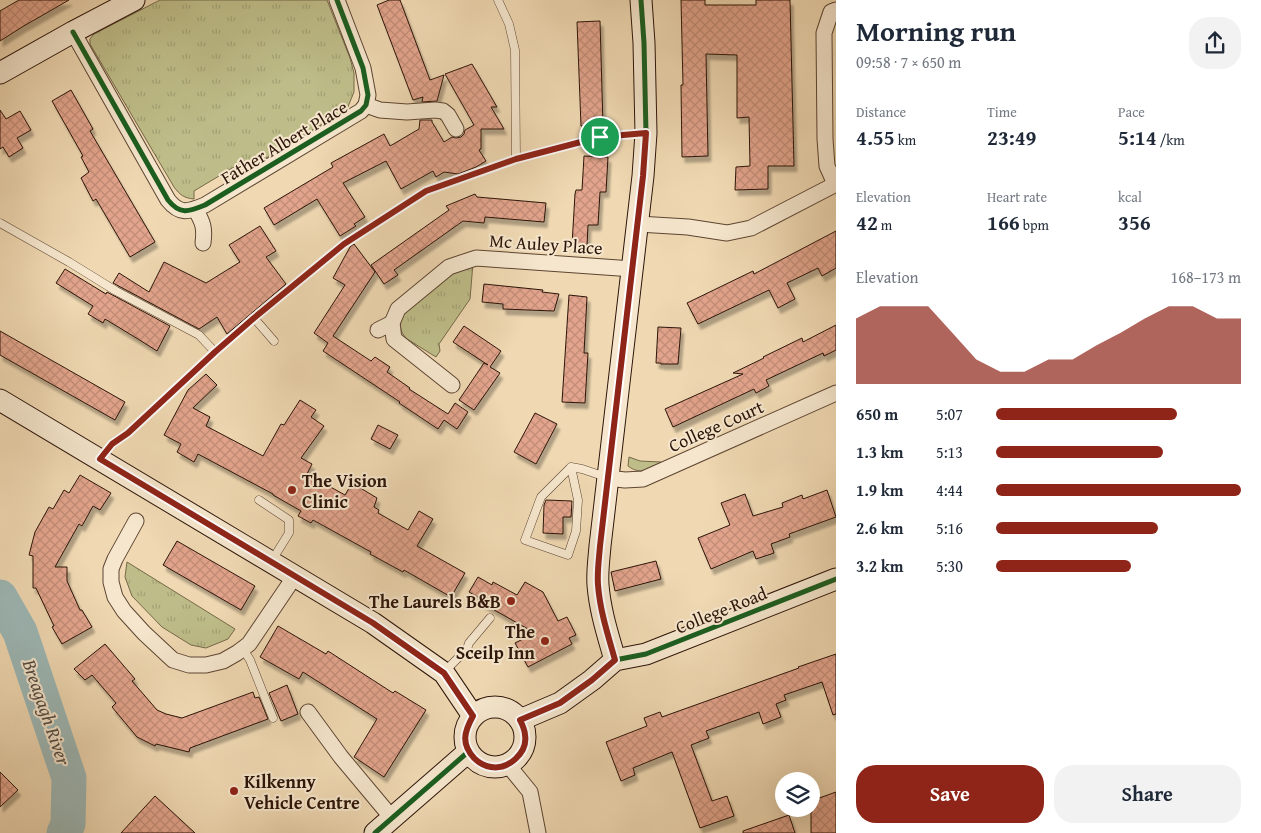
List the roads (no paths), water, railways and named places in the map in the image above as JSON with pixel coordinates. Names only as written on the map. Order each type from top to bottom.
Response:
[{"type":"main road","points":[[0,73],[134,0]]},
{"type":"main road","points":[[520,720],[560,703],[592,680],[615,660],[602,616],[598,584],[600,546],[643,176],[646,133],[641,0]]},
{"type":"main road","points":[[0,400],[373,623],[444,673],[473,716]]},
{"type":"main road","name":"College Road","points":[[615,660],[646,654],[836,579]]},
{"type":"main road","points":[[498,707],[513,712],[520,720],[525,735],[524,747],[518,757],[508,765],[491,768],[478,762],[468,752],[465,741],[466,727],[473,716],[485,709],[498,707]]},
{"type":"main road","points":[[376,833],[468,752]]},
{"type":"street","name":"Father Albert Place","points":[[196,209],[205,206],[360,112],[366,105],[368,95],[363,68],[337,0]]},
{"type":"street","points":[[638,224],[688,227],[727,233],[750,228],[835,184],[828,166],[825,139],[824,33],[831,12],[836,10]]},
{"type":"street","points":[[73,32],[168,200],[175,209],[186,211],[196,209],[203,222],[205,232],[203,243]]},
{"type":"street","points":[[366,105],[380,110],[407,112],[442,111],[448,115],[456,129]]},
{"type":"street","name":"Mc Auley Place","points":[[378,330],[392,323],[398,309],[449,267],[476,258],[633,269]]},
{"type":"street","points":[[392,323],[394,339],[452,385]]},
{"type":"street","name":"College Court","points":[[608,478],[625,480],[644,479],[836,393]]},
{"type":"street","points":[[136,521],[115,558],[111,569],[111,582],[115,597],[124,611],[173,660],[189,665],[206,665],[223,661],[238,654],[248,644],[295,576]]},
{"type":"street","points":[[308,712],[341,757],[392,818]]},
{"type":"street","points":[[508,765],[530,792],[538,833]]},
{"type":"lane","points":[[498,0],[509,24],[515,50],[516,159]]},
{"type":"lane","points":[[100,459],[112,444],[128,433],[215,352],[344,244],[426,191],[516,159],[600,137],[646,133]]},
{"type":"lane","points":[[0,222],[116,291],[199,336],[215,352]]},
{"type":"lane","points":[[254,318],[274,341]]},
{"type":"lane","points":[[570,467],[608,478]]},
{"type":"lane","points":[[570,467],[578,500],[576,531],[568,555],[525,540],[540,497],[570,467]]},
{"type":"lane","points":[[259,500],[288,520],[289,533],[271,562]]},
{"type":"lane","points":[[444,673],[467,649],[469,643],[490,618]]},
{"type":"lane","points":[[243,649],[250,660],[273,718]]},
{"type":"waterway","name":"Breagagh River","points":[[0,597],[20,632],[69,778],[68,824],[64,833]]},
{"type":"place","name":"The Vision Clinic","points":[[292,490]]},
{"type":"place","name":"The Laurels B&B","points":[[511,601]]},
{"type":"place","name":"The Sceilp Inn","points":[[545,641]]},
{"type":"place","name":"Kilkenny Vehicle Centre","points":[[234,791]]}]
